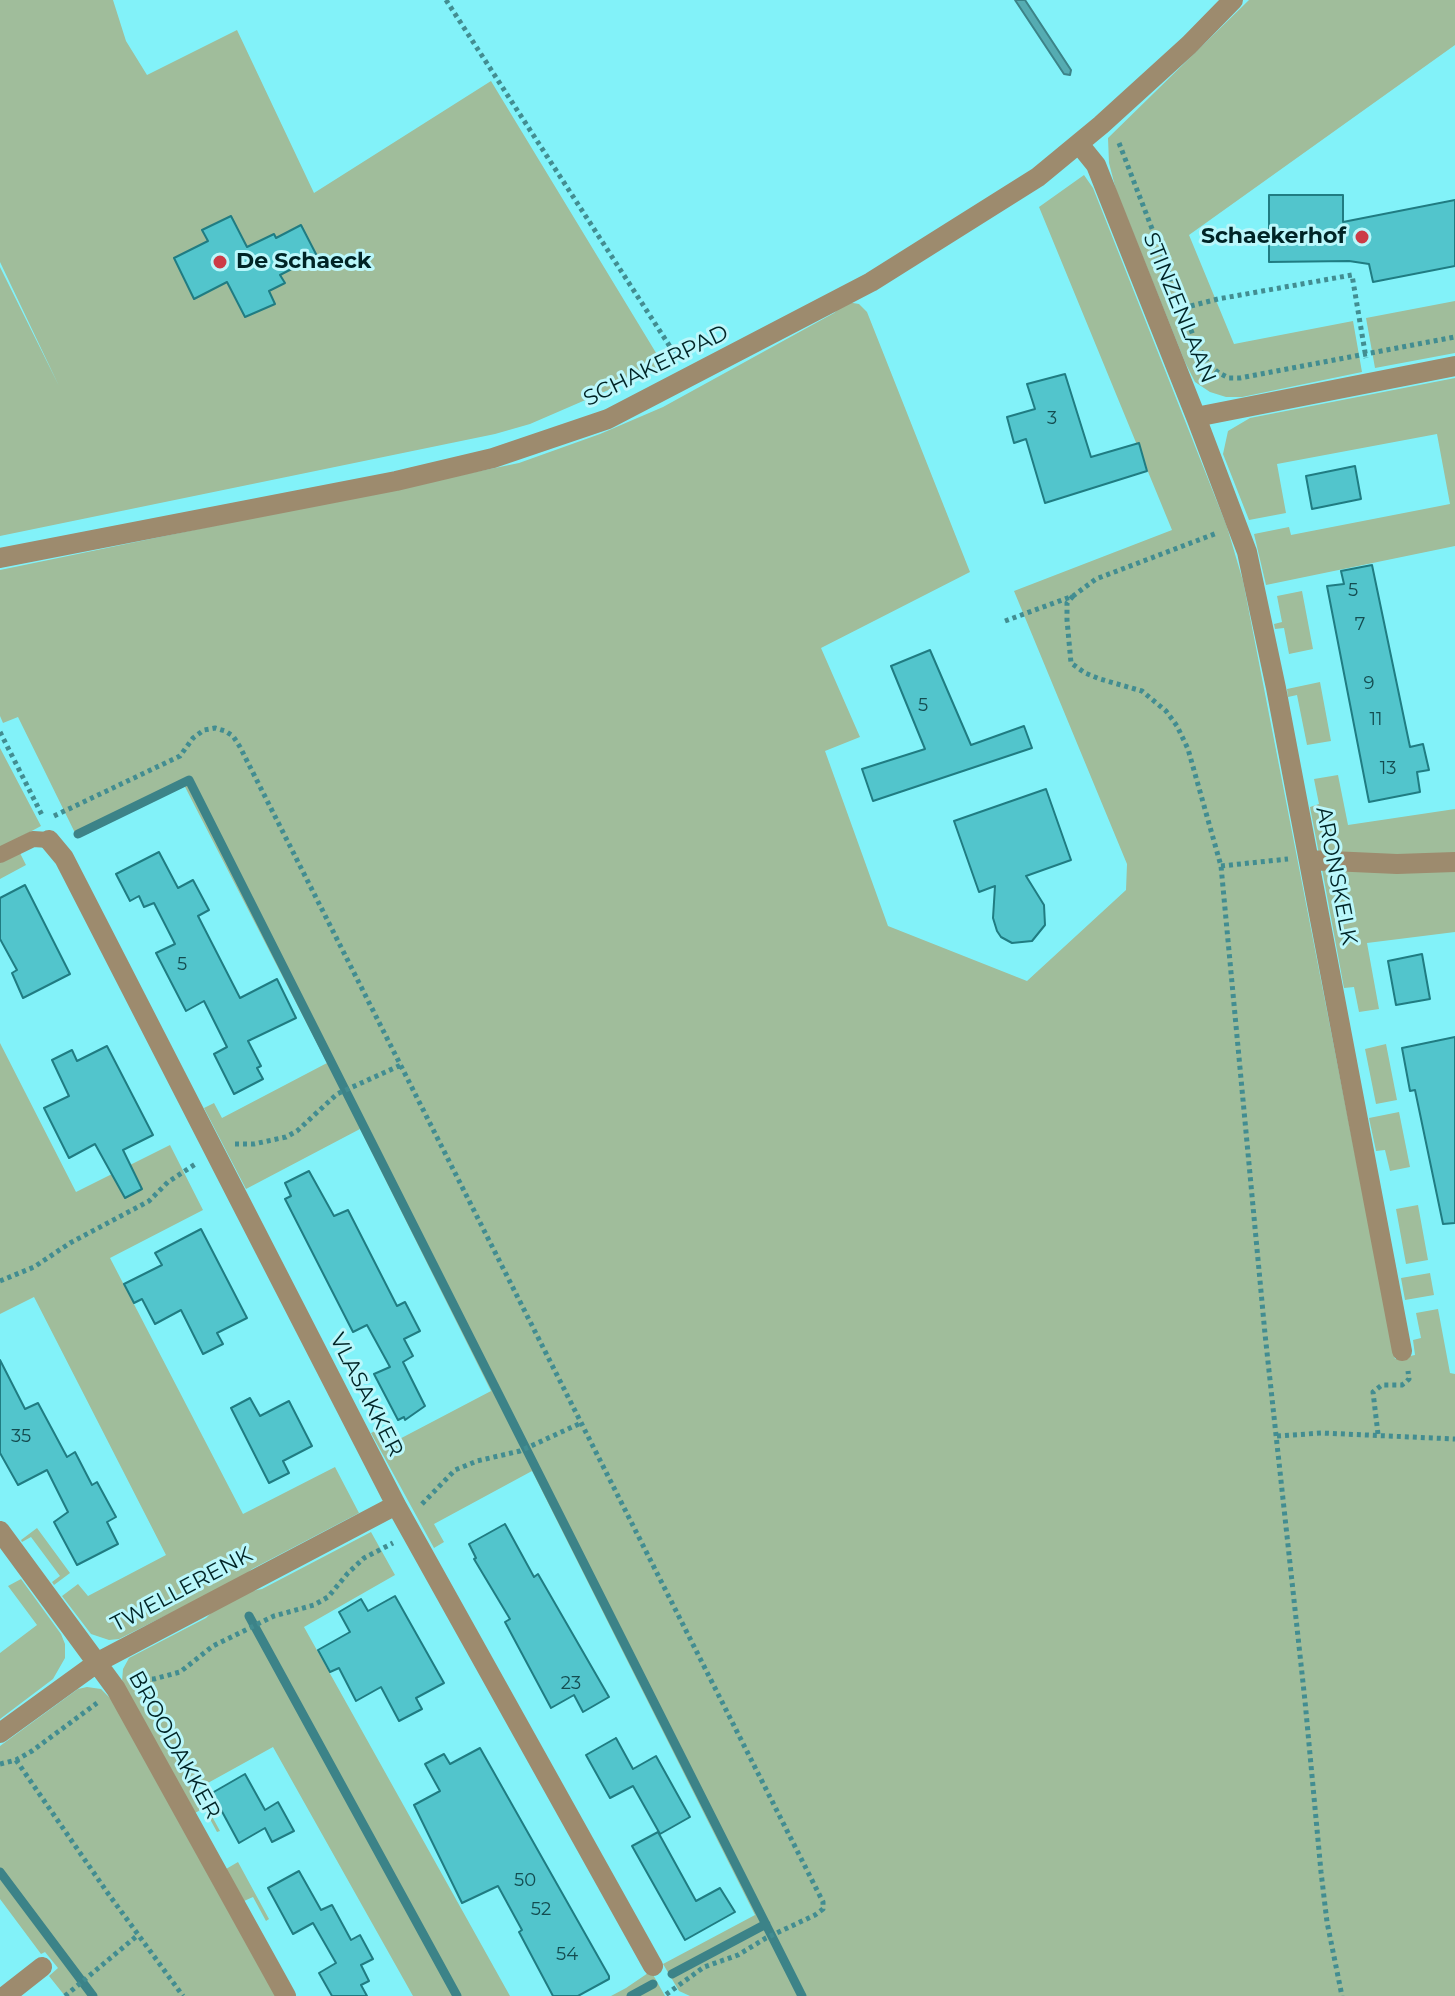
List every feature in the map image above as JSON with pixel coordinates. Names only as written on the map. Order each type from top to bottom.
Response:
[{"type":"street","name":"SCHAKERPAD","points":[[0,558],[396,481],[493,458],[608,419],[871,282],[1038,177],[1189,45],[1233,0]]},
{"type":"street","name":"STINZENLAAN","points":[[1079,144],[1096,165],[1196,417],[1455,366]]},
{"type":"street","name":"ARONSKELK","points":[[1196,417],[1247,552],[1276,688],[1402,1351]]},
{"type":"street","name":"VLASAKKER","points":[[47,830],[403,1518],[653,1966]]},
{"type":"street","points":[[1309,860],[1397,864],[1455,862]]},
{"type":"street","name":"TWELLERENK","points":[[0,1733],[98,1662],[403,1518]]},
{"type":"street","name":"BROODAKKER","points":[[0,1531],[116,1689],[286,1996]]},
{"type":"street","points":[[5,1996],[42,1967]]},
{"type":"lane","points":[[0,855],[47,830]]},
{"type":"path","points":[[446,0],[680,362]]},
{"type":"path","points":[[1119,143],[1202,356],[1209,365],[1229,378],[1455,337]]},
{"type":"path","points":[[1183,308],[1352,275],[1371,383]]},
{"type":"path","points":[[1239,526],[1096,579],[1067,603],[1067,620],[1071,663],[1100,679],[1142,691],[1166,711],[1177,726],[1188,749],[1221,866],[1265,1334],[1322,1884],[1342,1996]]},
{"type":"path","points":[[1005,621],[1073,596]]},
{"type":"path","points":[[0,732],[47,830],[180,756],[193,738],[204,730],[215,728],[233,736],[823,1902],[823,1909],[815,1915],[738,1955],[704,1967],[664,1996]]},
{"type":"path","points":[[1221,866],[1277,859]]},
{"type":"path","points":[[0,1281],[34,1267],[70,1243],[149,1201],[186,1168],[235,1144],[254,1144],[286,1137],[297,1131],[337,1094],[401,1065]]},
{"type":"path","points":[[1378,1434],[1373,1392],[1382,1385],[1402,1385],[1409,1379],[1402,1351]]},
{"type":"path","points":[[244,1631],[328,1597],[403,1518],[455,1470],[477,1461],[520,1451],[581,1423]]},
{"type":"path","points":[[1277,1436],[1322,1433],[1455,1439]]},
{"type":"path","points":[[16,1760],[183,1996]]},
{"type":"path","points":[[65,1996],[138,1935]]},
{"type":"green space","points":[[0,0],[113,0],[126,41],[147,75],[237,30],[314,193],[491,81],[664,366],[530,424],[495,434],[0,536],[0,267],[59,386],[0,262]]},
{"type":"green space","points":[[1249,0],[1455,0],[1455,45],[1189,235],[1234,344],[1353,321],[1362,372],[1242,397],[1226,397],[1210,392],[1195,382],[1185,362],[1116,190],[1109,163],[1108,138]]},
{"type":"green space","points":[[1084,175],[1093,188],[1227,527],[1243,581],[1395,1359],[1415,1355],[1413,1340],[1421,1338],[1416,1313],[1438,1309],[1450,1373],[1455,1374],[1455,1996],[690,1996],[679,1991],[663,1964],[755,1915],[532,1471],[434,1524],[444,1542],[434,1548],[371,1433],[381,1428],[390,1444],[491,1391],[360,1129],[246,1189],[204,1108],[214,1103],[222,1118],[327,1063],[183,783],[77,837],[18,717],[3,723],[0,716],[0,570],[519,463],[663,407],[834,313],[847,302],[859,304],[867,312],[970,572],[821,648],[860,737],[825,751],[888,926],[1027,981],[1126,890],[1127,864],[1014,591],[1172,530],[1039,207]]},
{"type":"green space","points":[[1455,301],[1455,353],[1375,368],[1366,318]]},
{"type":"green space","points":[[1455,378],[1455,546],[1266,585],[1254,534],[1289,527],[1291,535],[1450,504],[1437,434],[1277,464],[1286,513],[1249,520],[1223,454],[1228,431],[1250,418]]},
{"type":"green space","points":[[1302,591],[1313,649],[1289,654],[1284,628],[1275,629],[1274,624],[1282,622],[1277,596]]},
{"type":"green space","points":[[1320,682],[1331,741],[1307,745],[1297,695],[1288,697],[1287,689]]},
{"type":"green space","points":[[0,748],[41,826],[0,848]]},
{"type":"green space","points":[[1338,775],[1348,825],[1455,809],[1455,855],[1319,854],[1310,807],[1319,804],[1314,779]]},
{"type":"green space","points":[[20,853],[26,865],[0,879],[0,863]]},
{"type":"green space","points":[[1322,869],[1455,869],[1455,932],[1367,943],[1379,1009],[1359,1012],[1354,987],[1344,988]]},
{"type":"green space","points":[[0,1043],[76,1192],[170,1145],[203,1210],[110,1258],[243,1514],[335,1467],[359,1513],[119,1639],[109,1640],[91,1634],[62,1596],[78,1584],[88,1596],[166,1555],[34,1297],[0,1314]]},
{"type":"green space","points":[[1386,1044],[1397,1100],[1376,1104],[1365,1049]]},
{"type":"green space","points":[[1399,1112],[1410,1167],[1390,1171],[1385,1150],[1376,1151],[1369,1118]]},
{"type":"green space","points":[[1418,1205],[1428,1260],[1406,1264],[1396,1209]]},
{"type":"green space","points":[[1430,1273],[1434,1295],[1405,1300],[1401,1278]]},
{"type":"green space","points":[[37,1528],[70,1573],[54,1585],[52,1582],[60,1576],[31,1537],[21,1540]]},
{"type":"green space","points":[[371,1532],[395,1575],[304,1627],[510,1996],[413,1996],[273,1747],[197,1789],[220,1831],[217,1832],[204,1808],[195,1813],[122,1682],[123,1669],[129,1658],[206,1618],[214,1610],[262,1589]]},
{"type":"green space","points":[[21,1579],[61,1634],[65,1658],[53,1679],[0,1719],[0,1653],[37,1625],[8,1586]]},
{"type":"green space","points":[[78,1689],[101,1689],[112,1700],[277,1996],[65,1996],[49,1976],[58,1968],[45,1952],[41,1954],[0,1899],[0,1746]]},
{"type":"green space","points":[[238,1862],[269,1919],[266,1921],[253,1897],[244,1901],[226,1869]]},
{"type":"green space","points":[[651,1971],[665,1996],[611,1996],[626,1988]]},
{"type":"water","points":[[1015,0],[1025,0],[1071,70],[1070,75],[1064,74]]},
{"type":"building","name":"Schaekerhof","points":[[1269,195],[1343,195],[1343,222],[1455,200],[1455,266],[1373,282],[1369,264],[1349,261],[1269,262]]},
{"type":"building","points":[[231,216],[247,247],[274,234],[276,238],[301,225],[317,256],[280,275],[285,283],[269,291],[275,304],[245,317],[227,282],[194,299],[174,258],[208,241],[202,230]]},
{"type":"building","points":[[1065,374],[1091,457],[1139,443],[1147,471],[1045,503],[1026,439],[1014,443],[1007,417],[1035,409],[1027,384]]},
{"type":"building","points":[[1355,466],[1361,499],[1312,509],[1306,476]]},
{"type":"building","points":[[1372,565],[1410,747],[1423,744],[1429,770],[1417,772],[1420,792],[1369,802],[1327,586],[1344,584],[1341,571]]},
{"type":"building","points":[[930,650],[971,745],[1024,726],[1032,748],[873,801],[862,769],[925,749],[891,666]]},
{"type":"building","points":[[1046,789],[1071,860],[1026,876],[1044,905],[1045,925],[1032,941],[1012,943],[1001,937],[993,918],[995,886],[979,892],[954,821]]},
{"type":"building","points":[[159,852],[178,888],[193,880],[209,910],[198,916],[240,998],[277,979],[296,1018],[248,1041],[261,1066],[257,1068],[263,1079],[234,1094],[214,1054],[227,1047],[204,1001],[186,1011],[156,953],[175,944],[154,903],[144,907],[139,896],[130,901],[116,874]]},
{"type":"building","points":[[25,885],[70,974],[23,998],[12,973],[17,970],[0,939],[0,898]]},
{"type":"building","points":[[1422,954],[1430,999],[1396,1005],[1388,961]]},
{"type":"building","points":[[1455,1037],[1455,1223],[1443,1224],[1415,1090],[1410,1091],[1402,1048]]},
{"type":"building","points":[[107,1046],[153,1135],[123,1150],[142,1189],[125,1198],[95,1144],[69,1158],[44,1108],[69,1096],[52,1060],[72,1050],[77,1061]]},
{"type":"building","points":[[309,1171],[334,1216],[348,1210],[397,1306],[405,1302],[420,1331],[404,1339],[413,1356],[403,1362],[425,1406],[405,1420],[404,1417],[398,1420],[374,1374],[390,1367],[367,1325],[353,1332],[285,1199],[291,1196],[285,1183]]},
{"type":"building","points":[[201,1229],[247,1318],[217,1333],[223,1344],[203,1354],[181,1310],[155,1324],[142,1299],[134,1303],[124,1284],[162,1265],[155,1253]]},
{"type":"building","points":[[0,1360],[25,1409],[38,1403],[67,1457],[75,1452],[92,1485],[97,1482],[116,1517],[107,1522],[118,1544],[77,1565],[54,1522],[68,1512],[47,1470],[18,1485],[0,1453]]},
{"type":"building","points":[[250,1398],[260,1416],[289,1401],[312,1446],[283,1461],[289,1473],[269,1483],[231,1408]]},
{"type":"building","points":[[505,1524],[534,1577],[538,1574],[609,1697],[583,1712],[574,1695],[551,1708],[505,1622],[510,1619],[474,1559],[469,1544]]},
{"type":"building","points":[[395,1596],[444,1683],[416,1698],[422,1709],[399,1721],[381,1687],[356,1701],[339,1668],[330,1672],[318,1650],[350,1632],[339,1612],[361,1599],[368,1611]]},
{"type":"building","points":[[616,1738],[633,1769],[656,1756],[690,1817],[660,1834],[633,1786],[610,1798],[586,1755]]},
{"type":"building","points":[[480,1748],[609,1976],[609,1979],[578,1996],[553,1996],[498,1886],[462,1903],[414,1805],[440,1791],[425,1764],[444,1754],[450,1764]]},
{"type":"building","points":[[245,1774],[265,1810],[278,1802],[294,1831],[272,1842],[265,1828],[239,1843],[212,1793]]},
{"type":"building","points":[[658,1832],[696,1901],[720,1888],[735,1912],[685,1940],[632,1846]]},
{"type":"building","points":[[299,1871],[321,1910],[332,1905],[351,1940],[360,1935],[373,1959],[361,1965],[369,1981],[361,1985],[367,1996],[332,1996],[319,1973],[336,1963],[313,1923],[293,1934],[268,1888]]},
{"type":"waterway","points":[[78,834],[189,780],[802,1996]]},
{"type":"waterway","points":[[249,1616],[457,1996]]},
{"type":"waterway","points":[[0,1872],[93,1996]]},
{"type":"waterway","points":[[672,1974],[766,1924]]},
{"type":"waterway","points":[[631,1996],[653,1984]]},
{"type":"place","name":"Schaekerhof","points":[[1362,237]]},
{"type":"place","name":"De Schaeck","points":[[220,262]]}]
